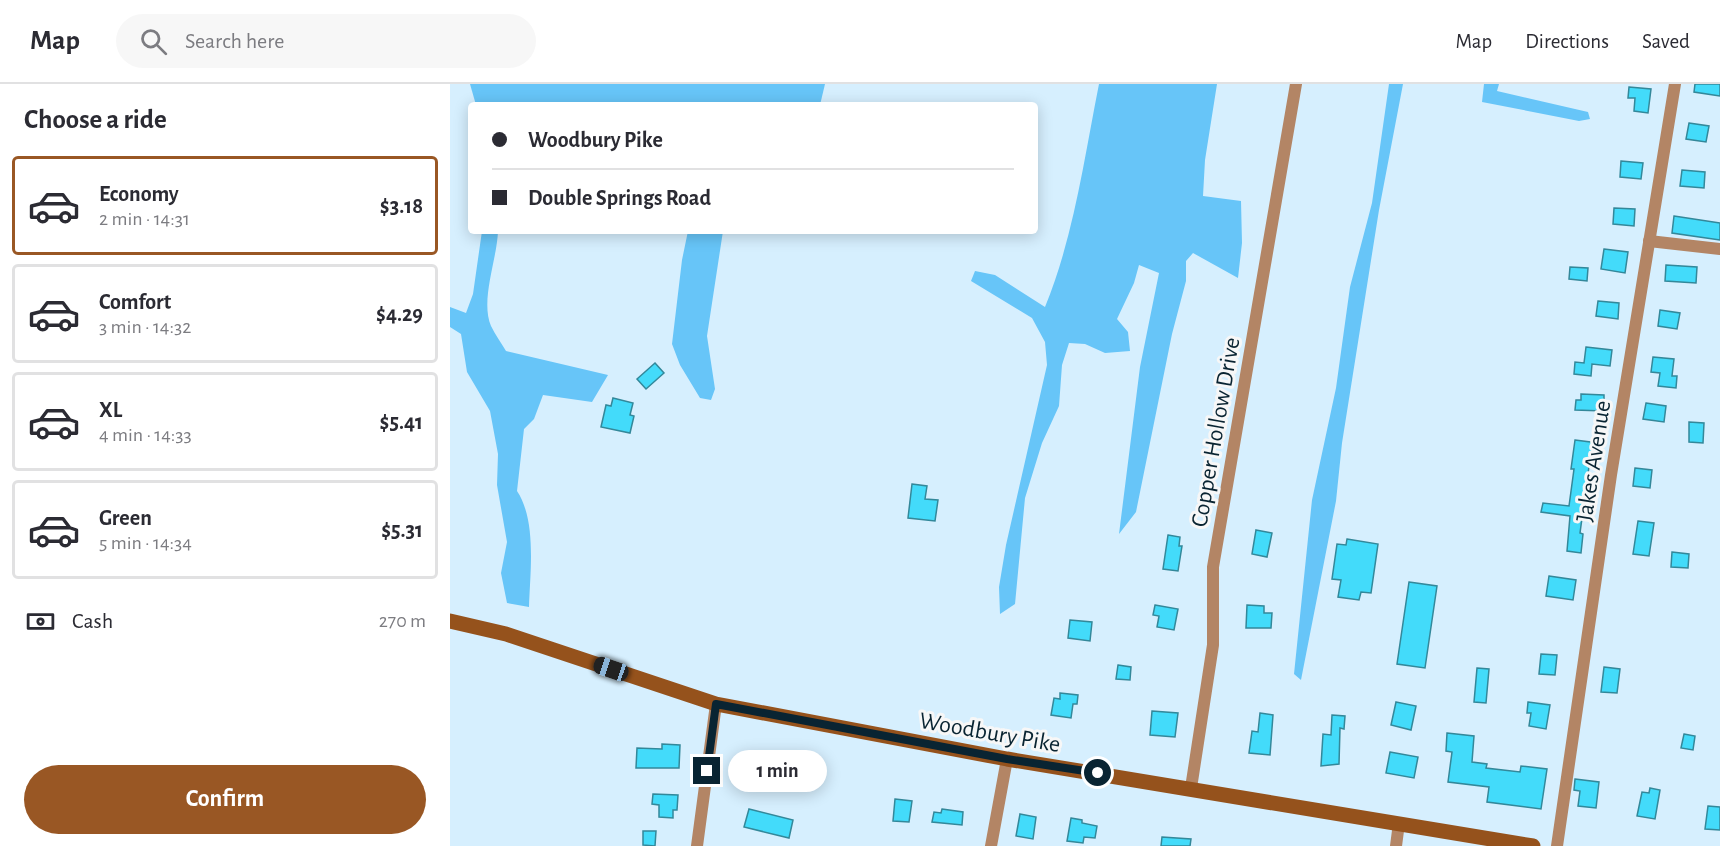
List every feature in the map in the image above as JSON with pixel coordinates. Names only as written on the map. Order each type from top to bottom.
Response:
[{"type":"street","name":"Copper Hollow Drive","points":[[1191,788],[1213,645],[1213,567],[1296,84]]},
{"type":"street","name":"Jakes Avenue","points":[[1557,846],[1610,486],[1676,84]]},
{"type":"street","points":[[1649,242],[1720,249]]},
{"type":"street","name":"Woodbury Pike","points":[[450,621],[506,634],[716,704],[1007,759],[1533,846]]},
{"type":"street","points":[[698,846],[716,704]]},
{"type":"street","points":[[991,846],[1007,759]]},
{"type":"street","points":[[1396,846],[1398,823]]},
{"type":"shaded area","points":[[470,84],[825,84],[821,102],[475,102]]},
{"type":"shaded area","points":[[1099,84],[1217,84],[1205,160],[1203,196],[1241,201],[1242,243],[1238,278],[1193,253],[1186,261],[1186,281],[1172,334],[1136,512],[1119,534],[1140,367],[1159,273],[1139,265],[1134,283],[1117,319],[1128,332],[1130,351],[1105,353],[1085,344],[1069,343],[1062,365],[1059,406],[1042,443],[1025,498],[1015,604],[1000,614],[999,587],[1006,545],[1047,365],[1045,342],[1032,318],[971,281],[975,271],[995,275],[1045,307],[1071,225]]},
{"type":"shaded area","points":[[1389,84],[1403,84],[1379,210],[1342,443],[1336,501],[1301,680],[1294,674],[1312,500],[1336,388],[1350,287],[1372,203]]},
{"type":"shaded area","points":[[1484,84],[1499,84],[1497,91],[1588,112],[1590,119],[1579,121],[1482,102]]},
{"type":"shaded area","points":[[482,234],[498,234],[487,304],[491,326],[506,351],[608,375],[592,402],[543,395],[534,419],[524,429],[517,491],[523,503],[530,532],[529,607],[507,603],[501,573],[507,542],[497,485],[498,454],[490,411],[467,372],[461,334],[450,327],[450,307],[466,313],[473,294]]},
{"type":"shaded area","points":[[687,234],[723,234],[707,336],[715,389],[711,400],[700,398],[680,365],[672,344]]},
{"type":"building","points":[[1695,84],[1720,84],[1720,96],[1694,92]]},
{"type":"building","points":[[1629,87],[1651,89],[1648,113],[1634,111],[1635,98],[1628,98]]},
{"type":"building","points":[[1689,123],[1709,126],[1706,142],[1686,139]]},
{"type":"building","points":[[1621,161],[1643,163],[1641,179],[1620,177]]},
{"type":"building","points":[[1682,170],[1705,172],[1704,188],[1680,186]]},
{"type":"building","points":[[1614,208],[1635,209],[1634,226],[1613,224]]},
{"type":"building","points":[[1674,216],[1720,223],[1720,240],[1672,233]]},
{"type":"building","points":[[1604,249],[1628,252],[1625,273],[1601,269]]},
{"type":"building","points":[[1666,265],[1697,267],[1696,283],[1665,281]]},
{"type":"building","points":[[1570,267],[1588,268],[1587,281],[1569,279]]},
{"type":"building","points":[[1598,301],[1619,303],[1618,319],[1596,316]]},
{"type":"building","points":[[1660,310],[1680,313],[1677,329],[1658,326]]},
{"type":"building","points":[[1586,347],[1612,350],[1610,366],[1592,364],[1591,376],[1574,374],[1575,362],[1584,363]]},
{"type":"building","points":[[1653,357],[1674,359],[1672,376],[1677,376],[1676,388],[1658,386],[1660,373],[1651,372]]},
{"type":"building","points":[[655,363],[664,373],[646,389],[637,379]]},
{"type":"building","points":[[1581,394],[1604,395],[1604,411],[1575,410],[1576,400],[1581,400]]},
{"type":"building","points":[[613,398],[633,403],[630,415],[634,416],[630,433],[601,427],[606,405],[611,406]]},
{"type":"building","points":[[1646,403],[1666,406],[1664,422],[1643,419]]},
{"type":"building","points":[[1689,422],[1704,423],[1703,443],[1689,442]]},
{"type":"building","points":[[1575,440],[1598,443],[1596,460],[1590,459],[1580,533],[1583,534],[1581,553],[1567,551],[1570,516],[1541,512],[1543,503],[1569,506]]},
{"type":"building","points":[[1635,468],[1652,470],[1650,488],[1633,486]]},
{"type":"building","points":[[912,484],[927,486],[925,499],[938,500],[935,521],[908,518]]},
{"type":"building","points":[[1638,521],[1654,523],[1649,556],[1633,554]]},
{"type":"building","points":[[1256,530],[1272,533],[1267,557],[1252,554]]},
{"type":"building","points":[[1168,535],[1180,537],[1179,546],[1182,546],[1178,571],[1163,569]]},
{"type":"building","points":[[1347,539],[1378,544],[1371,593],[1361,592],[1359,600],[1338,597],[1341,580],[1332,579],[1337,544],[1346,545]]},
{"type":"building","points":[[1672,552],[1689,554],[1688,568],[1671,567]]},
{"type":"building","points":[[1549,576],[1576,580],[1573,600],[1546,596]]},
{"type":"building","points":[[1409,582],[1437,586],[1425,668],[1397,664]]},
{"type":"building","points":[[1155,605],[1178,609],[1174,630],[1157,627],[1159,616],[1153,615]]},
{"type":"building","points":[[1247,605],[1264,606],[1264,613],[1272,613],[1271,628],[1246,628]]},
{"type":"building","points":[[1070,620],[1092,622],[1090,641],[1068,638]]},
{"type":"building","points":[[1541,654],[1557,655],[1555,675],[1539,674]]},
{"type":"building","points":[[1118,665],[1131,667],[1130,680],[1116,679]]},
{"type":"building","points":[[1604,667],[1620,669],[1617,693],[1601,692]]},
{"type":"building","points":[[1477,668],[1489,669],[1486,703],[1474,702]]},
{"type":"building","points":[[1060,693],[1078,695],[1077,704],[1073,704],[1071,718],[1051,715],[1054,698],[1060,699]]},
{"type":"building","points":[[1396,702],[1416,706],[1411,730],[1391,725]]},
{"type":"building","points":[[1528,702],[1550,705],[1546,729],[1529,726],[1531,713],[1527,713]]},
{"type":"building","points":[[1152,711],[1178,713],[1175,737],[1150,735]]},
{"type":"building","points":[[1260,713],[1273,715],[1270,755],[1249,753],[1252,731],[1258,732]]},
{"type":"building","points":[[1332,715],[1345,716],[1344,729],[1340,728],[1339,764],[1321,766],[1323,734],[1331,735]]},
{"type":"building","points":[[1447,733],[1474,736],[1472,762],[1487,764],[1486,768],[1520,772],[1521,766],[1547,769],[1541,809],[1487,802],[1489,787],[1448,782],[1452,752],[1446,751]]},
{"type":"building","points":[[1684,734],[1695,736],[1693,750],[1681,748]]},
{"type":"building","points":[[662,744],[680,745],[679,768],[636,768],[637,748],[662,749]]},
{"type":"building","points":[[1390,752],[1418,757],[1414,778],[1386,773]]},
{"type":"building","points":[[1575,779],[1599,782],[1596,808],[1578,806],[1580,791],[1574,790]]},
{"type":"building","points":[[1650,788],[1660,790],[1655,819],[1637,816],[1642,792],[1649,793]]},
{"type":"building","points":[[653,794],[678,795],[677,810],[673,810],[673,818],[659,817],[659,805],[652,804]]},
{"type":"building","points":[[895,799],[912,801],[909,822],[893,821]]},
{"type":"building","points":[[1708,806],[1720,807],[1720,830],[1705,829]]},
{"type":"building","points":[[749,809],[793,820],[789,838],[744,827]]},
{"type":"building","points":[[942,809],[963,812],[962,825],[932,822],[934,812],[941,813]]},
{"type":"building","points":[[1020,814],[1036,817],[1033,839],[1016,836]]},
{"type":"building","points":[[1071,818],[1097,826],[1095,838],[1084,837],[1083,843],[1067,841]]},
{"type":"building","points":[[643,831],[656,831],[655,846],[643,845]]},
{"type":"building","points":[[1162,837],[1191,839],[1190,846],[1161,846]]},
{"type":"route","points":[[707,771],[716,704],[1007,759],[1098,773]]}]
